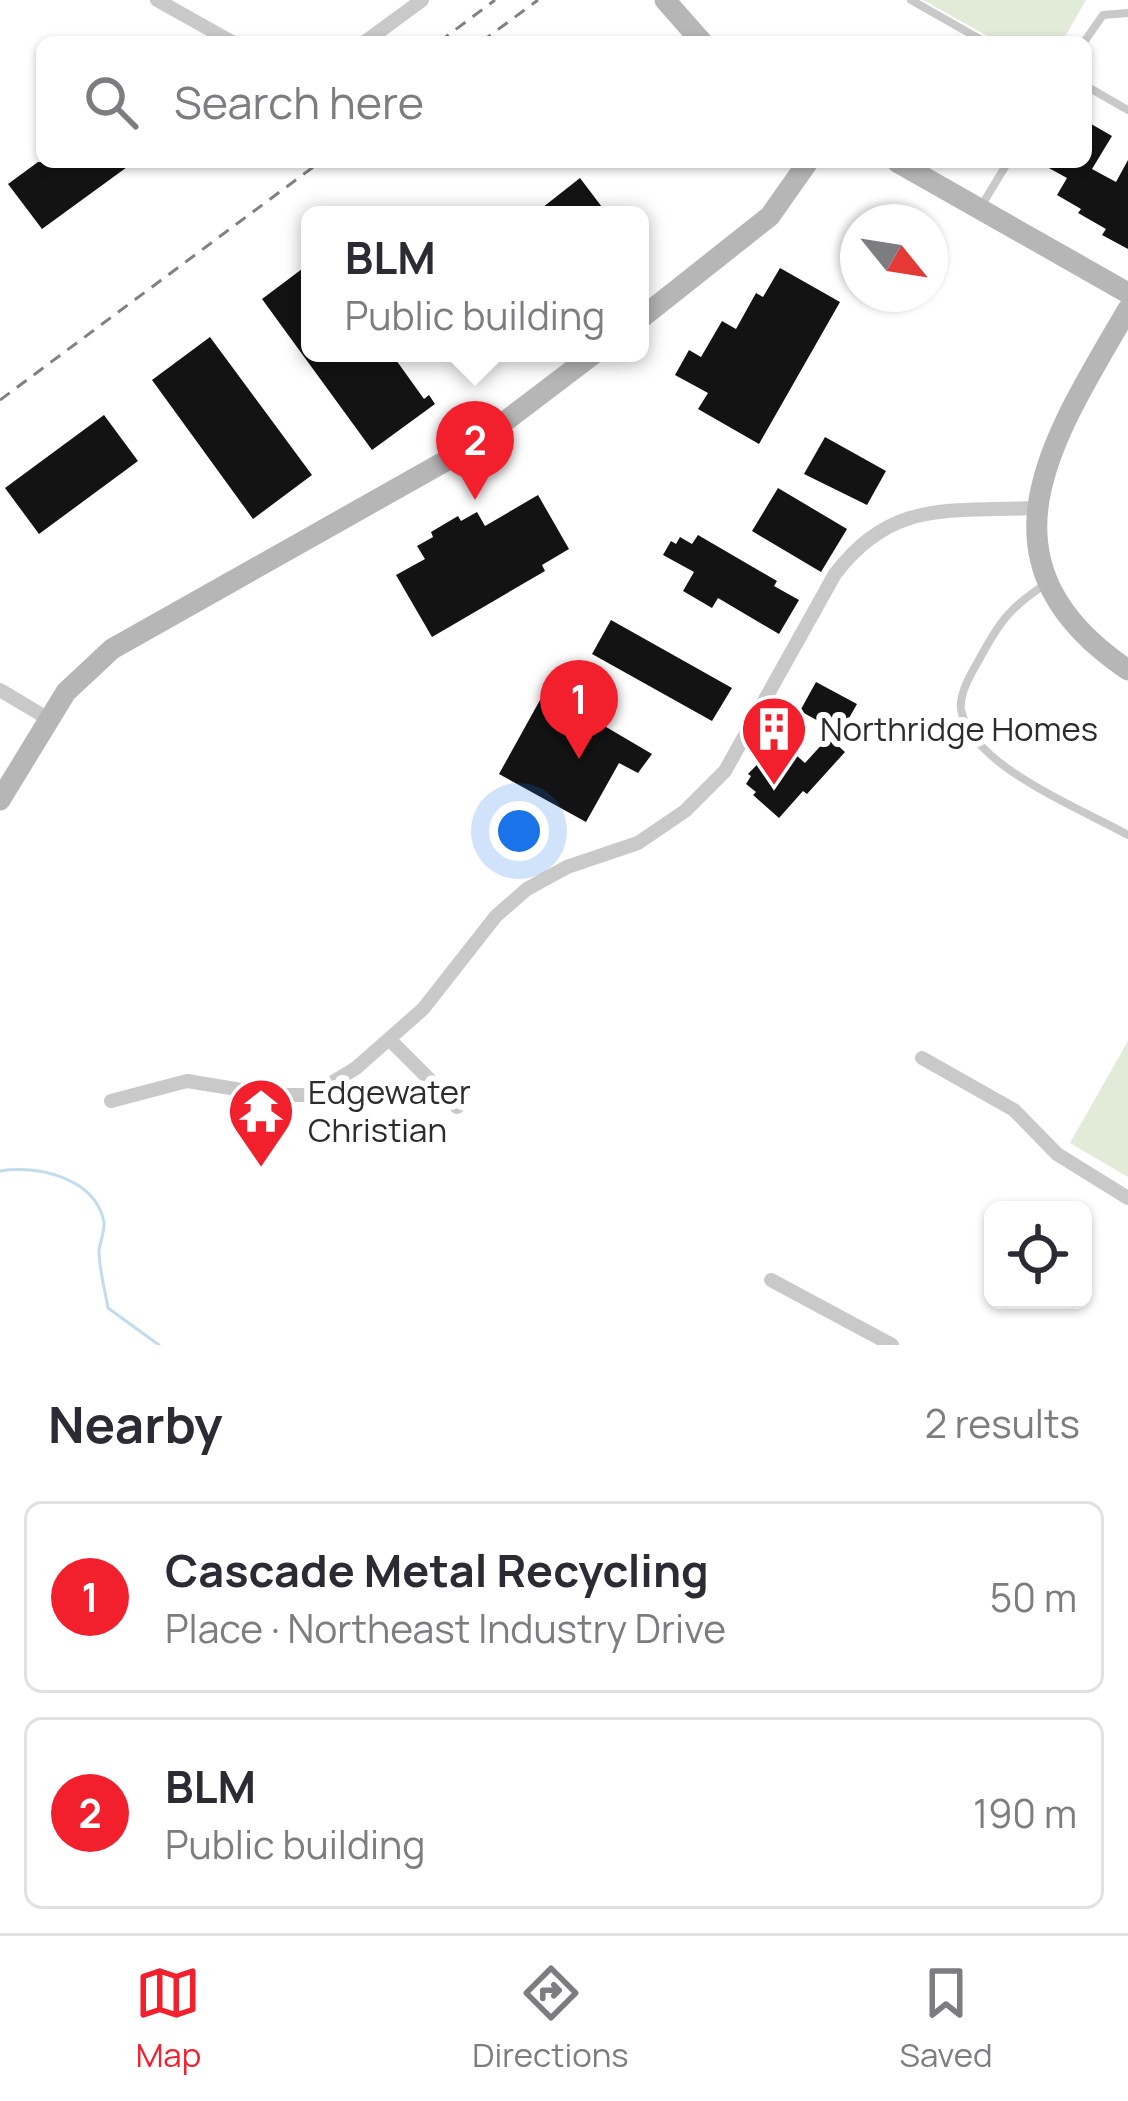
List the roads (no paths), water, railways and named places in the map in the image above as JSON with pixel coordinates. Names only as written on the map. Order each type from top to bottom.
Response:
[{"type":"street","points":[[157,0],[221,36]]},
{"type":"street","points":[[372,36],[422,0]]},
{"type":"street","points":[[664,0],[697,36]]},
{"type":"street","points":[[649,312],[770,216],[804,168]]},
{"type":"street","points":[[908,168],[1128,293]]},
{"type":"street","points":[[1128,309],[1049,454],[1035,508],[1048,582],[1085,639],[1128,670]]},
{"type":"street","points":[[0,800],[47,718],[86,670],[112,649],[474,445],[584,362]]},
{"type":"street","points":[[111,1101],[187,1081],[273,1095],[313,1095],[356,1068],[423,1009],[496,916],[527,889],[567,867],[638,843],[685,811],[725,771],[835,574],[857,546],[882,527],[911,516],[1035,508]]},
{"type":"street","points":[[0,690],[47,718]]},
{"type":"street","points":[[390,1040],[457,1107]]},
{"type":"street","points":[[922,1058],[1014,1110],[1058,1154],[1128,1198]]},
{"type":"street","points":[[771,1280],[892,1345]]},
{"type":"lane","points":[[911,0],[974,36]]},
{"type":"lane","points":[[1088,36],[1103,15],[1128,13]]},
{"type":"lane","points":[[1092,89],[1128,110]]},
{"type":"lane","points":[[980,209],[1004,168]]},
{"type":"lane","points":[[1048,582],[1010,608],[970,676],[960,706],[988,757],[1128,835]]},
{"type":"waterway","points":[[0,1171],[30,1170],[62,1177],[89,1194],[104,1222],[99,1258],[108,1308],[159,1345]]},
{"type":"railway","points":[[447,36],[495,0]]},
{"type":"railway","points":[[489,36],[538,0]]},
{"type":"railway","points":[[0,400],[312,168]]},
{"type":"place","name":"BLM","points":[[475,500]]},
{"type":"place","name":"Cascade Metal Recycling","points":[[579,759]]},
{"type":"place","name":"Northridge Homes","points":[[774,788]]},
{"type":"place","name":"Edgewater Christian","points":[[261,1170]]}]
